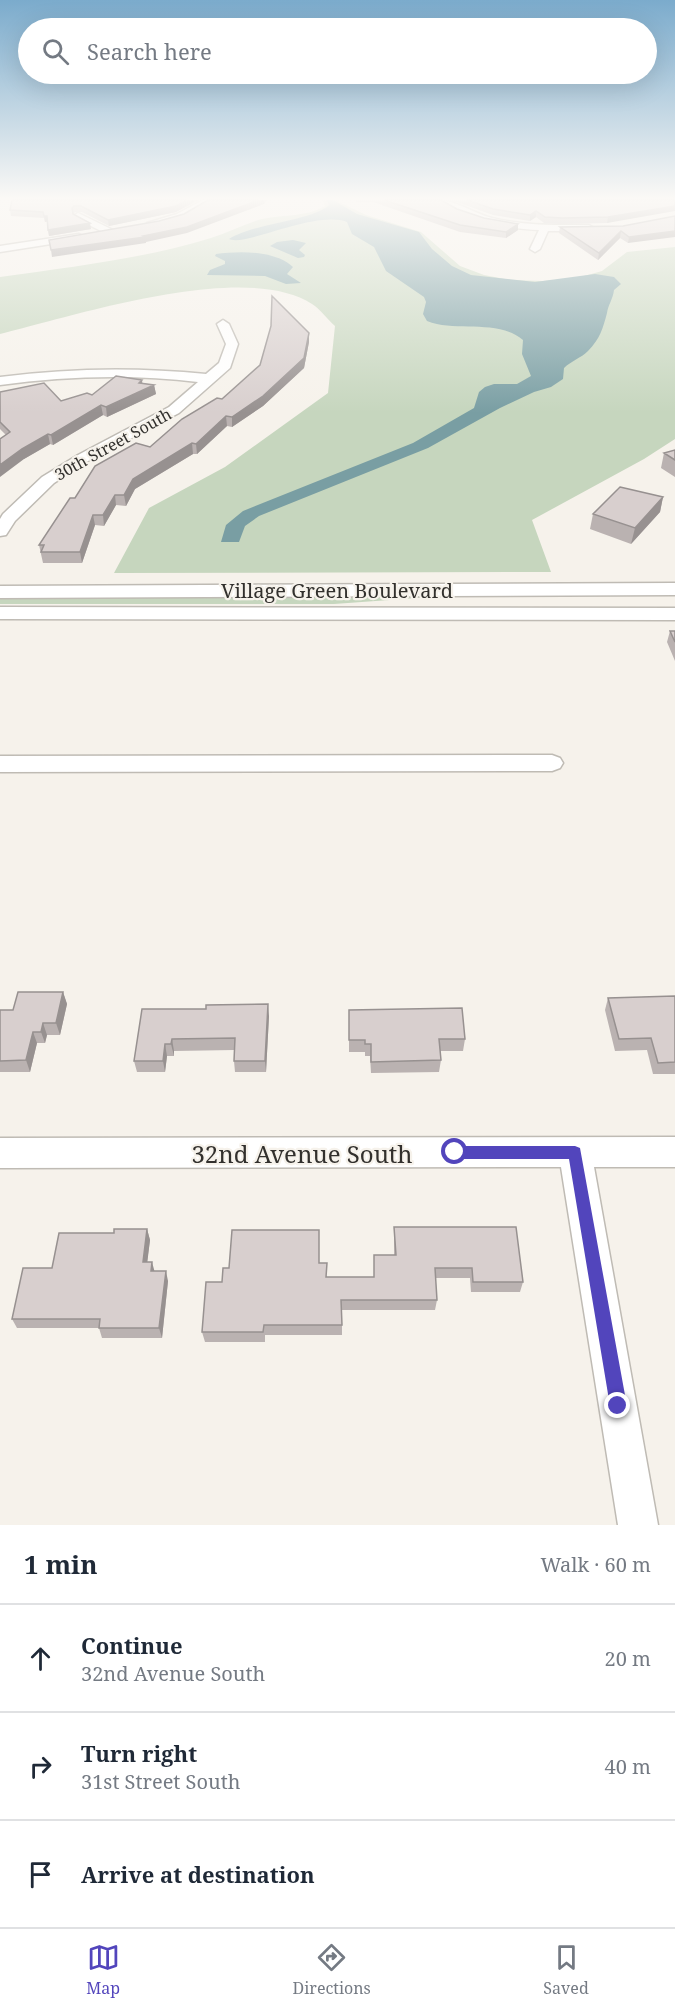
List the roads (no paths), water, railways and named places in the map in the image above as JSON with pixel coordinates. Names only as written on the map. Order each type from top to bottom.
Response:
[{"type":"street","name":"30th Street South","points":[[0,531],[9,518],[48,480],[83,458],[174,410],[211,379],[225,365],[232,344],[223,324]]},
{"type":"street","points":[[0,381],[72,372],[113,371],[163,372],[211,379]]},
{"type":"street","name":"Village Green Boulevard","points":[[0,591],[675,589]]},
{"type":"street","name":"Village Green Boulevard","points":[[0,613],[675,614]]},
{"type":"street","points":[[0,764],[552,763]]},
{"type":"street","points":[[575,1152],[638,1525]]},
{"type":"street","name":"32nd Avenue South","points":[[0,1153],[675,1152]]},
{"type":"water","points":[[209,271],[289,271],[287,274],[301,283],[286,284],[265,276],[207,275]]},
{"type":"water","points":[[386,271],[463,271],[471,275],[535,282],[595,274],[614,277],[621,284],[614,290],[602,328],[592,347],[564,368],[563,379],[551,387],[534,392],[500,408],[428,448],[259,516],[245,526],[239,542],[221,542],[226,525],[243,511],[413,443],[474,408],[479,392],[485,387],[494,384],[517,384],[531,376],[522,354],[523,340],[501,329],[451,326],[427,321],[423,314],[426,302],[424,297]]}]
